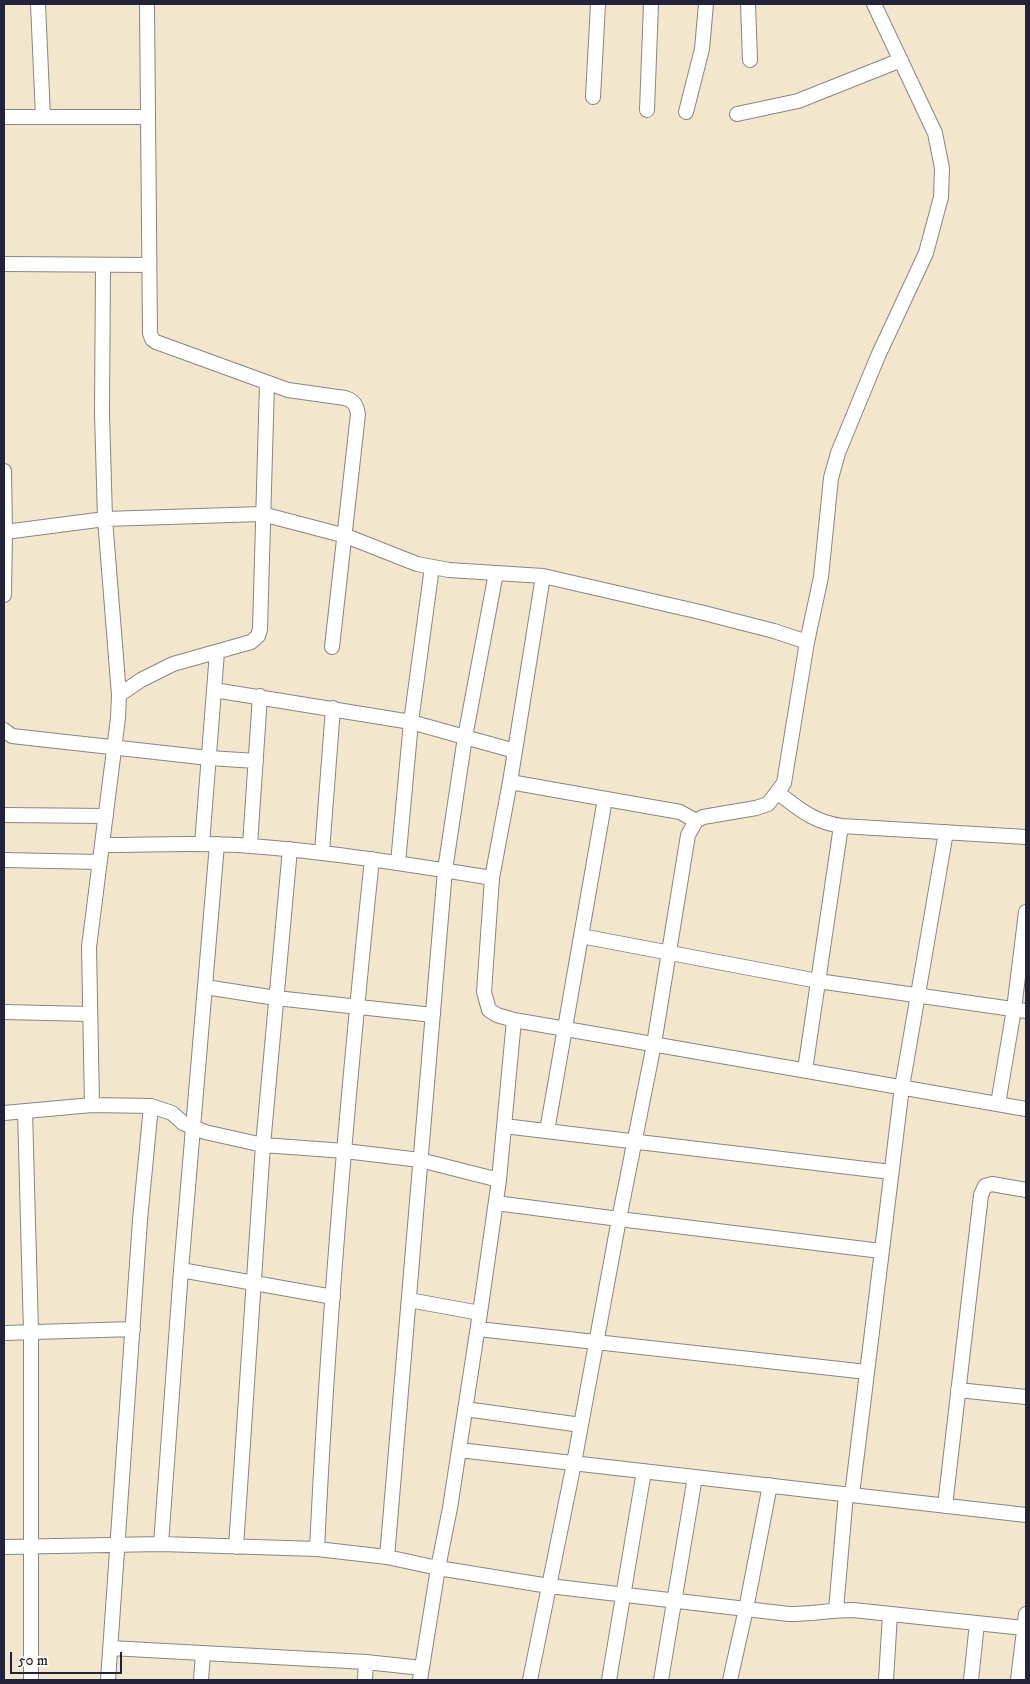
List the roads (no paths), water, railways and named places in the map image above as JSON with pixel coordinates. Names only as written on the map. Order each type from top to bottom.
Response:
[{"type":"street","points":[[38,4],[43,117]]},
{"type":"street","points":[[147,4],[150,333],[152,339],[266,383],[288,390],[344,398],[351,400],[356,405],[358,414],[346,536],[332,646]]},
{"type":"street","points":[[593,97],[598,4]]},
{"type":"street","points":[[647,110],[650,4]]},
{"type":"street","points":[[686,112],[702,49],[706,4]]},
{"type":"street","points":[[748,4],[750,60]]},
{"type":"street","points":[[530,1680],[574,1463],[654,1044],[688,835],[696,821],[703,816],[756,808],[768,804],[784,783],[807,642],[821,577],[832,478],[838,453],[878,356],[926,253],[942,197],[942,168],[935,133],[874,4]]},
{"type":"street","points":[[737,114],[798,101],[902,60]]},
{"type":"street","points":[[4,117],[147,117]]},
{"type":"street","points":[[4,264],[149,265]]},
{"type":"street","points":[[92,1104],[89,946],[99,862],[103,846],[119,695],[105,519],[102,413],[103,265]]},
{"type":"street","points":[[119,695],[141,680],[165,668],[251,642],[258,636],[260,629],[266,383]]},
{"type":"street","points":[[4,471],[4,595]]},
{"type":"street","points":[[5,532],[105,519],[262,514],[346,536],[417,564],[449,570],[543,576],[700,612],[774,631],[807,642]]},
{"type":"street","points":[[398,863],[411,722],[432,567]]},
{"type":"street","points":[[387,1557],[444,870],[465,737],[496,572]]},
{"type":"street","points":[[543,576],[510,782],[492,878],[485,997],[489,1010],[497,1015],[514,1020],[1026,1109]]},
{"type":"street","points":[[202,844],[216,652]]},
{"type":"street","points":[[214,690],[411,722],[515,751]]},
{"type":"street","points":[[250,846],[260,696]]},
{"type":"street","points":[[322,852],[333,708]]},
{"type":"street","points":[[4,730],[12,736],[209,758],[256,761]]},
{"type":"street","points":[[510,782],[680,812],[696,821]]},
{"type":"street","points":[[778,793],[812,818],[823,823],[841,826],[1026,837]]},
{"type":"street","points":[[547,1131],[604,799]]},
{"type":"street","points":[[4,815],[106,816]]},
{"type":"street","points":[[805,1070],[841,826]]},
{"type":"street","points":[[836,1610],[849,1494],[867,1372],[902,1087],[946,832]]},
{"type":"street","points":[[103,846],[217,844],[290,849],[372,859],[492,878]]},
{"type":"street","points":[[161,1544],[181,1270],[217,844]]},
{"type":"street","points":[[236,1547],[263,1145],[290,849]]},
{"type":"street","points":[[317,1549],[324,1407],[357,1007],[372,859]]},
{"type":"street","points":[[4,860],[99,862]]},
{"type":"street","points":[[998,1104],[1020,1010],[1026,912]]},
{"type":"street","points":[[581,936],[818,981],[1020,1010]]},
{"type":"street","points":[[205,987],[276,998],[433,1015]]},
{"type":"street","points":[[4,1012],[19,1014],[90,1014]]},
{"type":"street","points":[[111,1648],[366,1662],[421,1674],[450,1508],[496,1203],[514,1020]]},
{"type":"street","points":[[4,1113],[92,1104],[151,1106],[172,1113],[183,1123],[193,1128],[263,1145],[345,1151],[420,1160],[499,1180]]},
{"type":"street","points":[[108,1680],[140,1220],[151,1106]]},
{"type":"street","points":[[25,1112],[31,1332],[31,1680]]},
{"type":"street","points":[[504,1126],[891,1172]]},
{"type":"street","points":[[945,1506],[982,1190],[985,1186],[992,1184],[1026,1190]]},
{"type":"street","points":[[496,1203],[619,1220],[881,1251]]},
{"type":"street","points":[[181,1270],[333,1297]]},
{"type":"street","points":[[409,1300],[480,1313]]},
{"type":"street","points":[[4,1333],[133,1328]]},
{"type":"street","points":[[478,1329],[867,1372]]},
{"type":"street","points":[[958,1390],[1026,1397]]},
{"type":"street","points":[[465,1409],[581,1425]]},
{"type":"street","points":[[458,1450],[1026,1515]]},
{"type":"street","points":[[609,1680],[644,1471]]},
{"type":"street","points":[[660,1680],[695,1477]]},
{"type":"street","points":[[730,1680],[770,1485]]},
{"type":"street","points":[[4,1546],[161,1544],[317,1549],[387,1557],[438,1568],[549,1586],[674,1601],[796,1614],[853,1610],[1024,1628]]},
{"type":"street","points":[[886,1680],[890,1614]]},
{"type":"street","points":[[1018,1680],[1024,1650],[1026,1614]]},
{"type":"street","points":[[971,1680],[977,1623]]},
{"type":"street","points":[[201,1680],[203,1653]]},
{"type":"street","points":[[365,1680],[366,1662]]}]
